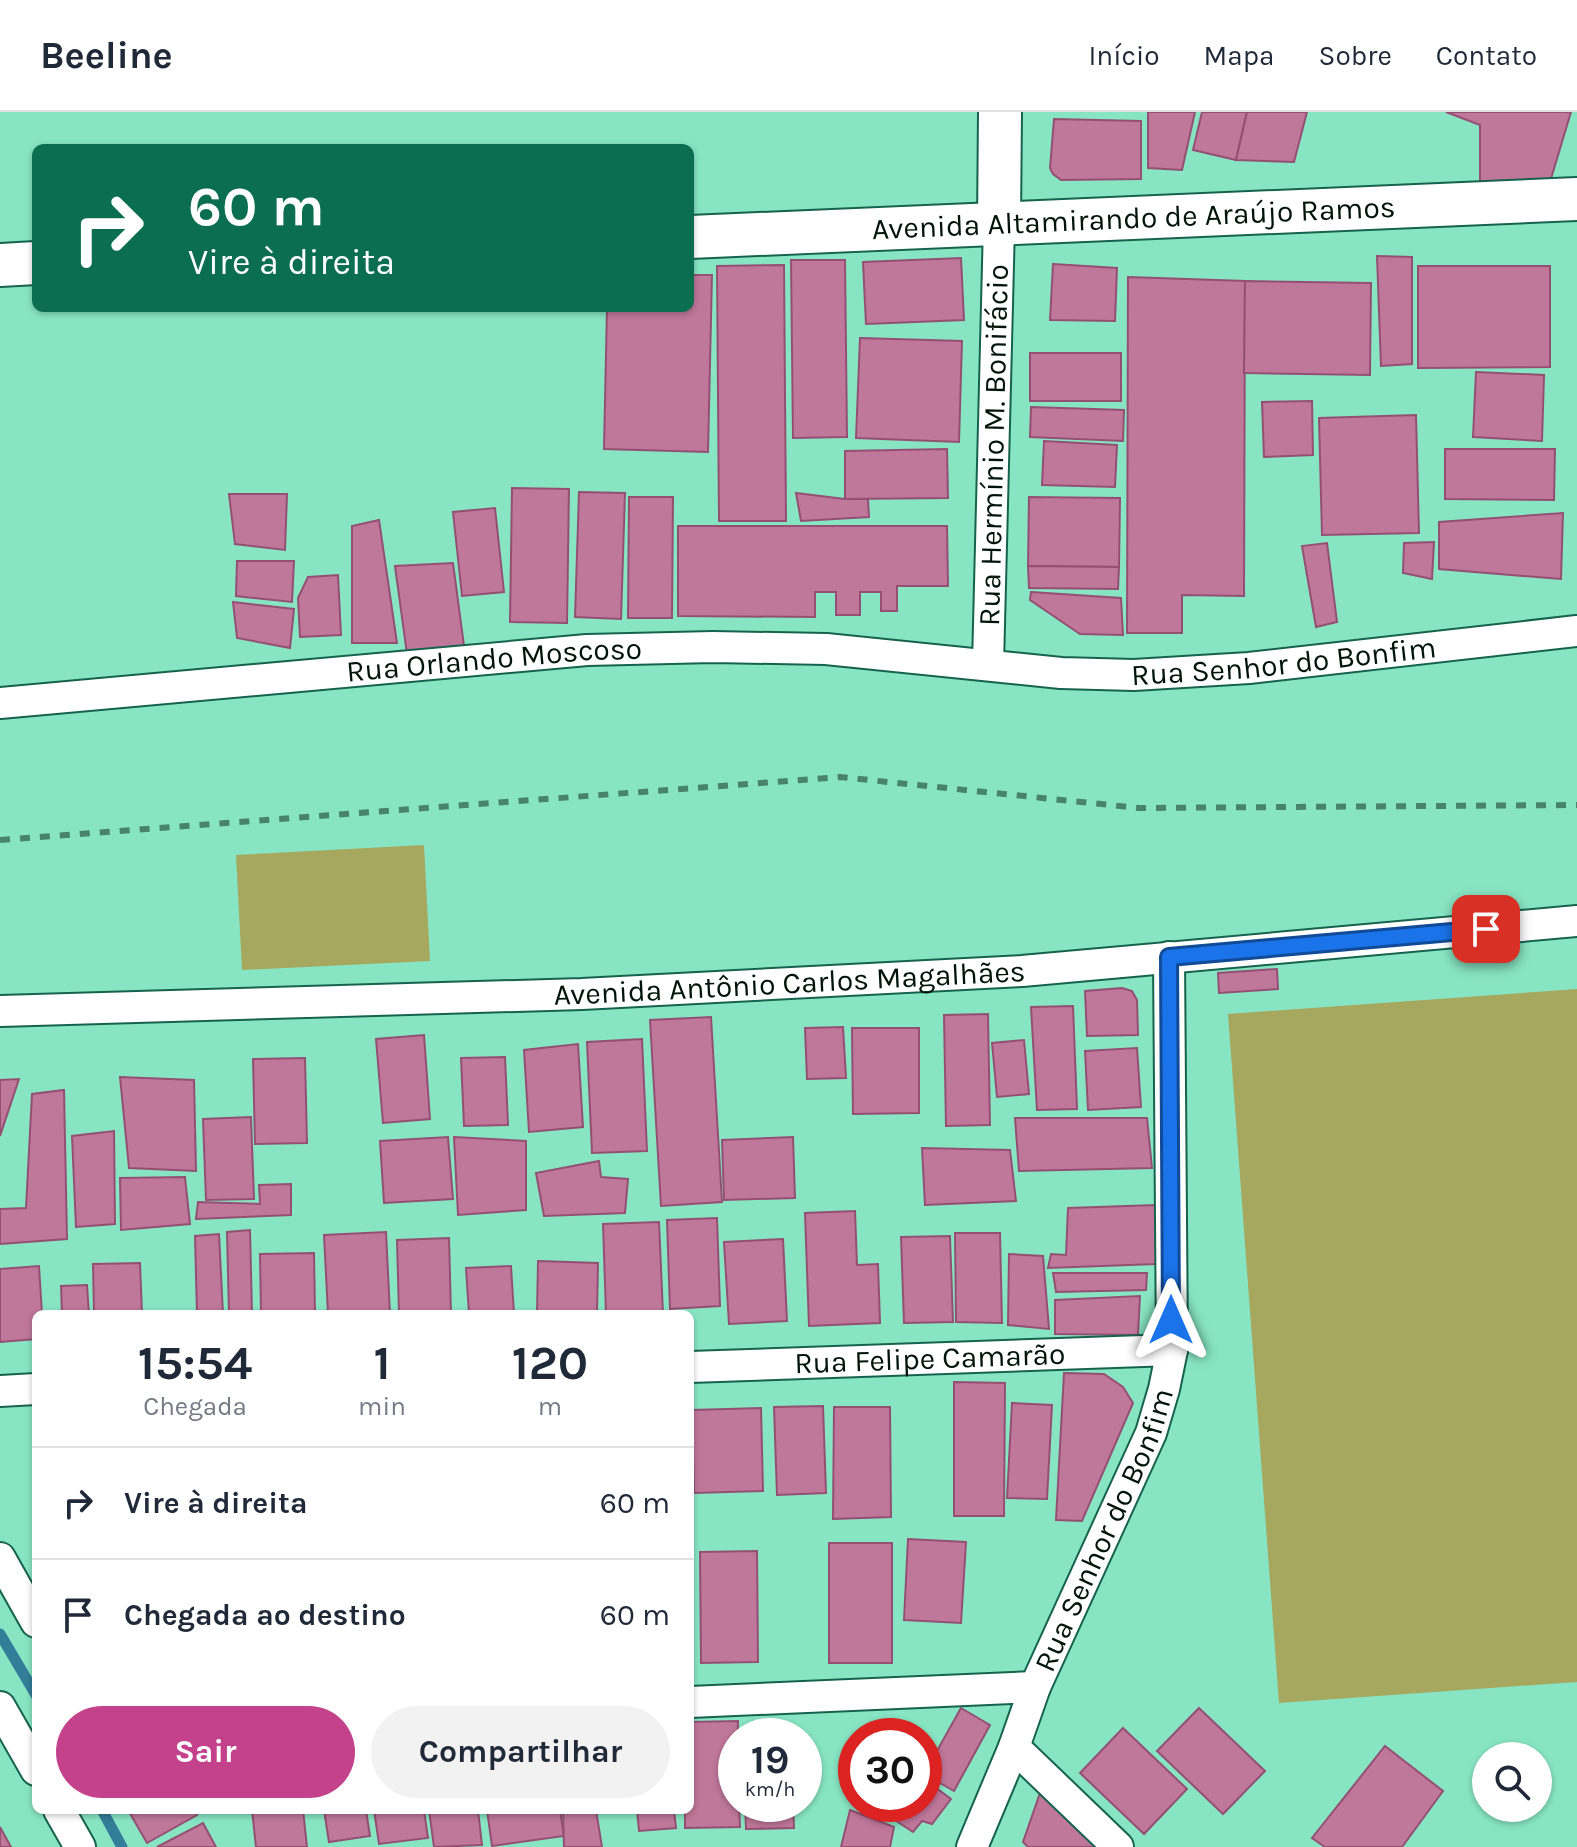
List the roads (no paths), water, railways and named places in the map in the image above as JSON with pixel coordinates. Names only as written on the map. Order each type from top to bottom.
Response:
[{"type":"main road","points":[[999,224],[1000,112]]},
{"type":"main road","name":"Avenida Altamirando de Araújo Ramos","points":[[694,237],[1577,199]]},
{"type":"main road","points":[[0,265],[32,263]]},
{"type":"street","name":"Rua Hermínio M. Bonifácio","points":[[988,665],[999,224]]},
{"type":"street","name":"Rua Senhor do Bonfim","points":[[988,665],[1061,673],[1134,675],[1232,670],[1577,631]]},
{"type":"street","name":"Rua Orlando Moscoso","points":[[0,703],[587,650],[826,649],[988,665]]},
{"type":"street","name":"Avenida Antônio Carlos Magalhães","points":[[0,1011],[582,994],[1022,971],[1577,921]]},
{"type":"street","name":"Rua Senhor do Bonfim","points":[[972,1847],[1014,1747],[1035,1687],[1151,1433],[1164,1389],[1172,1350],[1169,957]]},
{"type":"street","name":"Rua Felipe Camarão","points":[[694,1367],[1172,1350]]},
{"type":"street","points":[[0,1391],[32,1389]]},
{"type":"street","points":[[0,1558],[32,1615]]},
{"type":"street","points":[[694,1702],[1035,1687]]},
{"type":"street","points":[[0,1707],[32,1763]]},
{"type":"street","points":[[1014,1747],[1118,1847]]},
{"type":"street","points":[[61,1814],[80,1847]]},
{"type":"waterway","points":[[0,1634],[32,1688]]},
{"type":"waterway","points":[[104,1814],[122,1847]]},
{"type":"railway","points":[[0,840],[840,777],[1139,808],[1577,805]]}]
